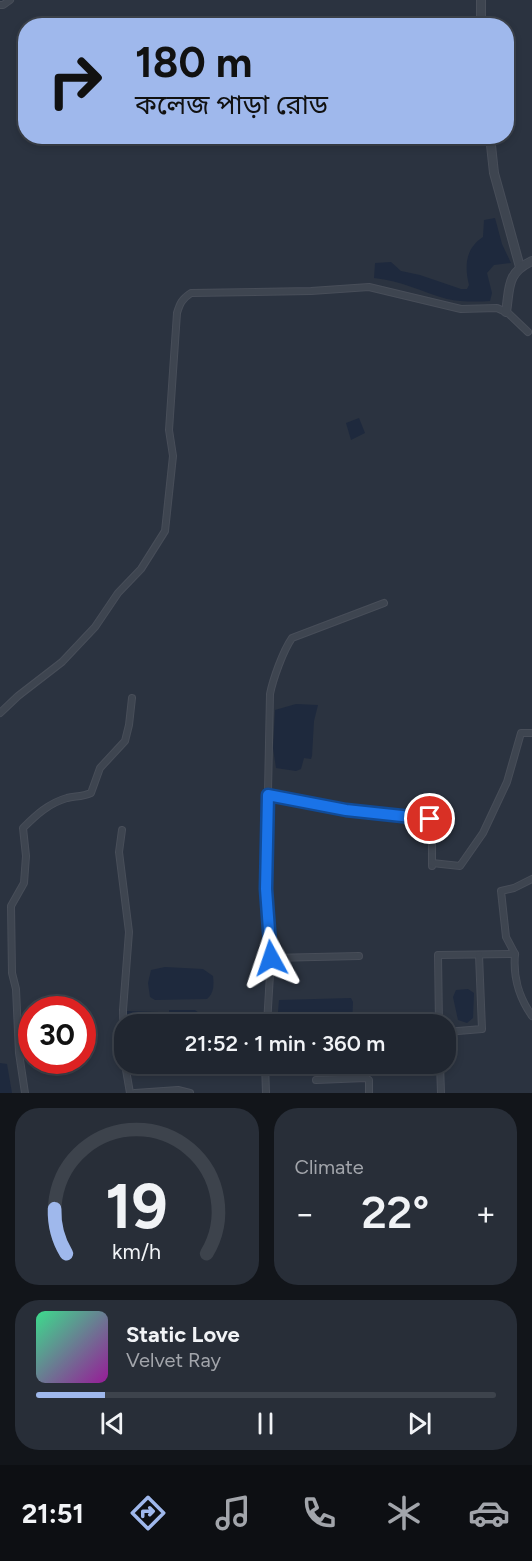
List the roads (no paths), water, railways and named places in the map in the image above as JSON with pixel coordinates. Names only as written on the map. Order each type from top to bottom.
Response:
[{"type":"street","points":[[0,6],[10,0]]},
{"type":"street","points":[[481,0],[481,18]]},
{"type":"street","points":[[491,144],[494,173],[520,267]]},
{"type":"street","points":[[506,312],[511,281],[520,267],[532,261]]},
{"type":"street","points":[[1,712],[62,663],[95,627],[118,593],[141,569],[165,531],[173,456],[169,430],[177,313],[180,302],[184,298],[191,293],[311,291],[369,287],[461,309],[497,308],[506,312],[528,332]]},
{"type":"street","points":[[268,1014],[271,958],[266,889],[272,682],[292,638],[384,603]]},
{"type":"street","points":[[25,1093],[19,1053],[16,989],[12,973],[11,906],[24,883],[26,856],[23,828],[40,811],[68,797],[91,794],[100,768],[125,741],[132,698]]},
{"type":"street","points":[[268,795],[346,810],[430,819],[432,865],[460,866],[483,833],[507,782],[521,733],[532,733]]},
{"type":"street","points":[[122,830],[119,852],[129,932],[123,1014]]},
{"type":"street","points":[[532,879],[514,888],[501,891],[506,938],[515,954],[515,977],[519,993],[532,1016]]},
{"type":"street","points":[[439,1014],[438,955],[515,954]]},
{"type":"street","points":[[456,1031],[482,1029],[479,955]]},
{"type":"street","points":[[271,958],[358,956]]},
{"type":"street","points":[[127,1074],[130,1093]]},
{"type":"street","points":[[265,1074],[266,1093]]},
{"type":"street","points":[[440,1074],[441,1093]]},
{"type":"street","points":[[316,1080],[366,1078],[369,1080],[369,1093]]},
{"type":"street","points":[[135,1093],[178,1090],[190,1093]]},
{"type":"water","points":[[495,218],[502,244],[511,263],[494,265],[487,273],[492,293],[490,301],[447,299],[403,284],[374,278],[375,263],[391,262],[401,271],[467,289],[469,285],[467,264],[470,252],[477,241],[483,237],[484,220]]},
{"type":"water","points":[[359,418],[365,433],[351,440],[346,423]]},
{"type":"water","points":[[296,704],[318,705],[314,721],[312,756],[311,759],[304,758],[301,769],[296,771],[276,768],[273,748],[275,710]]},
{"type":"water","points":[[165,967],[203,969],[213,976],[211,994],[207,999],[155,1000],[150,997],[148,983],[151,970]]},
{"type":"water","points":[[468,989],[474,993],[473,1018],[467,1023],[458,1020],[453,997],[456,990]]},
{"type":"water","points":[[351,998],[352,1014],[278,1014],[279,1000]]},
{"type":"water","points":[[169,1010],[195,1010],[199,1014],[169,1014]]},
{"type":"water","points":[[126,1011],[159,1012],[159,1014],[126,1014]]},
{"type":"water","points":[[0,1063],[7,1064],[12,1093],[0,1093]]}]
